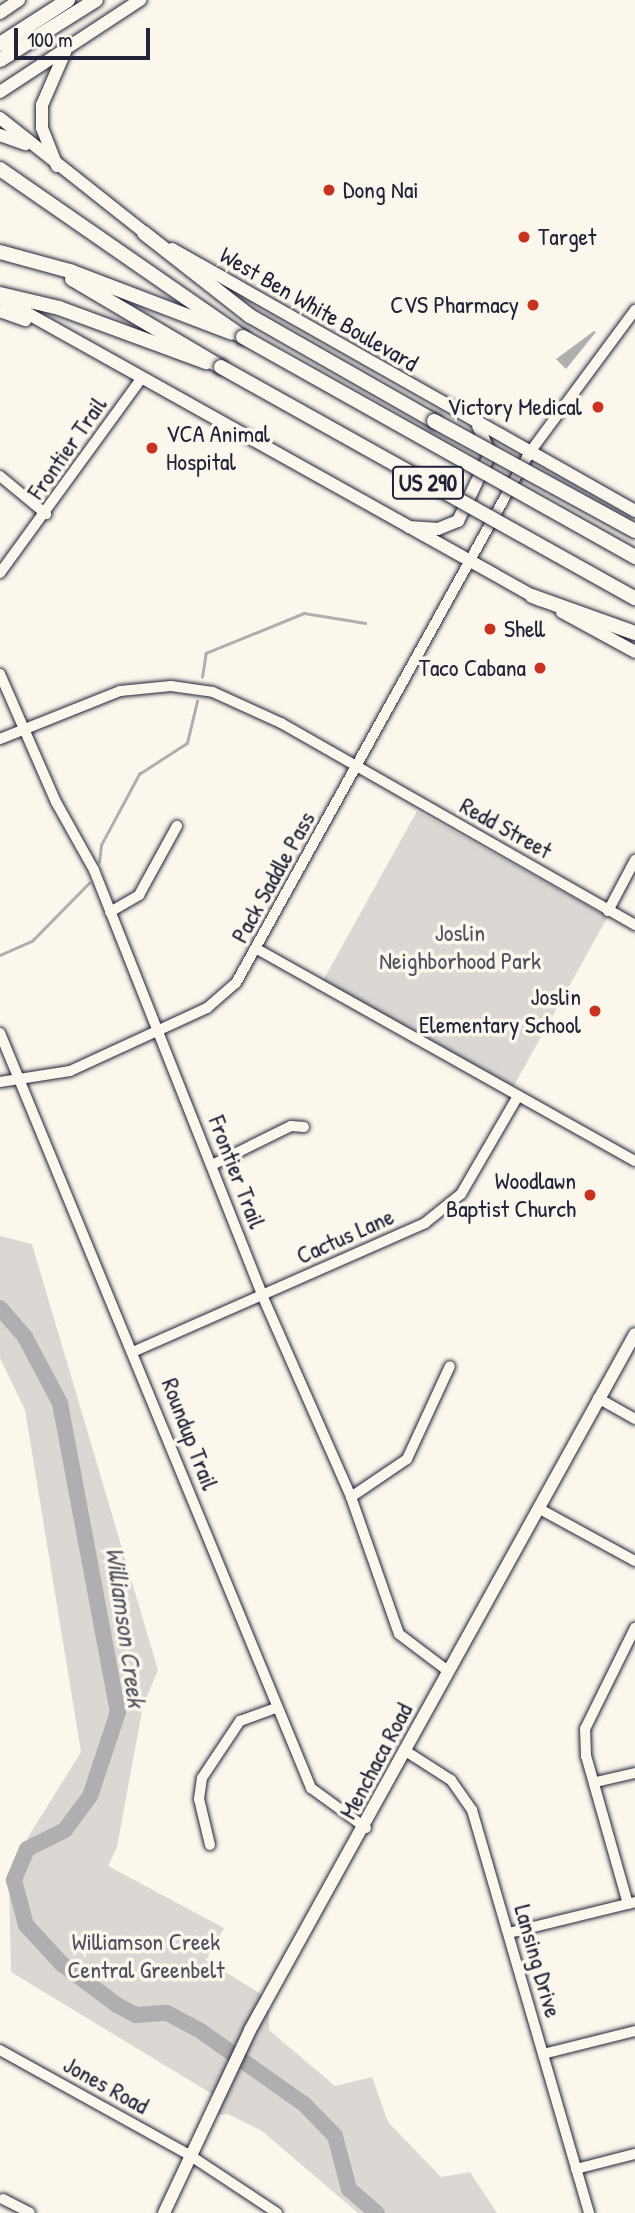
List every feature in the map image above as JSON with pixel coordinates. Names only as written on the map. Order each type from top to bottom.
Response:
[{"type":"highway","points":[[0,44],[68,0]]},
{"type":"highway","points":[[0,60],[96,0]]},
{"type":"highway","points":[[0,169],[243,337]]},
{"type":"highway","points":[[144,233],[250,316],[635,531]]},
{"type":"highway","points":[[0,239],[180,337],[221,367]]},
{"type":"highway","name":"US 290","points":[[0,251],[81,275],[243,337],[635,557]]},
{"type":"highway","name":"US 290","points":[[0,296],[70,312],[221,367],[635,598]]},
{"type":"highway","points":[[532,596],[635,633]]},
{"type":"main road","points":[[0,13],[19,0]]},
{"type":"main road","points":[[0,92],[140,0]]},
{"type":"main road","points":[[58,169],[42,128],[42,105],[69,46]]},
{"type":"main road","name":"West Ben White Boulevard","points":[[0,118],[58,169],[144,233],[635,511]]},
{"type":"main road","points":[[0,135],[32,147]]},
{"type":"main road","points":[[0,296],[51,330],[635,652]]},
{"type":"main road","points":[[0,311],[51,330]]},
{"type":"main road","points":[[405,526],[439,528],[458,521],[490,454],[475,422]]},
{"type":"main road","name":"Menchaca Road","points":[[164,2213],[250,2030],[366,1828],[404,1750],[635,1334]]},
{"type":"street","name":"Pack Saddle Pass","points":[[0,1082],[20,1082],[70,1071],[217,1002],[257,949],[530,453],[635,310]]},
{"type":"street","name":"Frontier Trail","points":[[0,573],[47,514],[141,380]]},
{"type":"street","points":[[0,476],[47,514]]},
{"type":"street","name":"Frontier Trail","points":[[0,674],[23,729],[110,912],[262,1295],[351,1497],[400,1634],[448,1671]]},
{"type":"street","name":"Redd Street","points":[[0,739],[120,691],[192,688],[251,706],[635,925]]},
{"type":"street","points":[[110,912],[139,895],[177,826]]},
{"type":"street","points":[[608,911],[635,860]]},
{"type":"street","points":[[257,949],[635,1161]]},
{"type":"street","name":"Roundup Trail","points":[[0,1033],[135,1351],[275,1709],[311,1788],[366,1828]]},
{"type":"street","name":"Cactus Lane","points":[[135,1351],[425,1223],[461,1194],[518,1096]]},
{"type":"street","points":[[212,1165],[291,1126],[304,1127]]},
{"type":"street","points":[[351,1497],[407,1460],[450,1366]]},
{"type":"street","points":[[598,1398],[635,1419]]},
{"type":"street","points":[[538,1508],[635,1561]]},
{"type":"street","points":[[509,1933],[632,1903],[596,1782],[585,1729],[635,1628]]},
{"type":"street","points":[[211,1845],[199,1799],[202,1778],[240,1721],[275,1709]]},
{"type":"street","name":"Lansing Drive","points":[[404,1750],[451,1780],[472,1810],[589,2213]]},
{"type":"street","points":[[596,1782],[635,1773]]},
{"type":"street","points":[[543,2054],[635,2031]]},
{"type":"street","name":"Jones Road","points":[[0,2050],[191,2156],[277,2213]]},
{"type":"street","points":[[576,2169],[635,2154]]},
{"type":"street","points":[[3,2199],[30,2213]]},
{"type":"green space","name":"Joslin Neighborhood Park","points":[[417,811],[608,917],[514,1086],[323,981]]},
{"type":"green space","name":"Williamson Creek Central Greenbelt","points":[[0,1236],[32,1244],[158,1670],[143,1706],[117,1847],[108,1866],[224,1928],[206,1960],[269,1999],[269,2030],[335,2086],[372,2077],[388,2122],[441,2177],[470,2172],[497,2213],[358,2213],[262,2131],[228,2114],[209,2116],[217,2097],[11,1972],[9,1883],[15,1858],[81,1752],[25,1410],[0,1358]]},
{"type":"shaded area","points":[[596,332],[566,369],[556,359]]},
{"type":"waterway","points":[[202,677],[206,653],[304,613],[365,623]]},
{"type":"waterway","points":[[99,862],[101,845],[139,774],[187,743],[197,701]]},
{"type":"waterway","points":[[0,955],[32,941],[89,883]]},
{"type":"waterway","name":"Williamson Creek","points":[[0,1308],[25,1337],[60,1403],[118,1712],[90,1796],[65,1830],[27,1849],[14,1880],[26,1925],[62,1964],[117,2005],[136,2015],[167,2013],[202,2032],[305,2105],[335,2136],[349,2189],[377,2213]]},
{"type":"place","name":"Dong Nai","points":[[329,190]]},
{"type":"place","name":"Target","points":[[524,237]]},
{"type":"place","name":"CVS Pharmacy","points":[[533,305]]},
{"type":"place","name":"Victory Medical","points":[[598,407]]},
{"type":"place","name":"VCA Animal Hospital","points":[[152,448]]},
{"type":"place","name":"Shell","points":[[490,629]]},
{"type":"place","name":"Taco Cabana","points":[[540,668]]},
{"type":"place","name":"Joslin Elementary School","points":[[595,1011]]},
{"type":"place","name":"Woodlawn Baptist Church","points":[[590,1195]]}]
